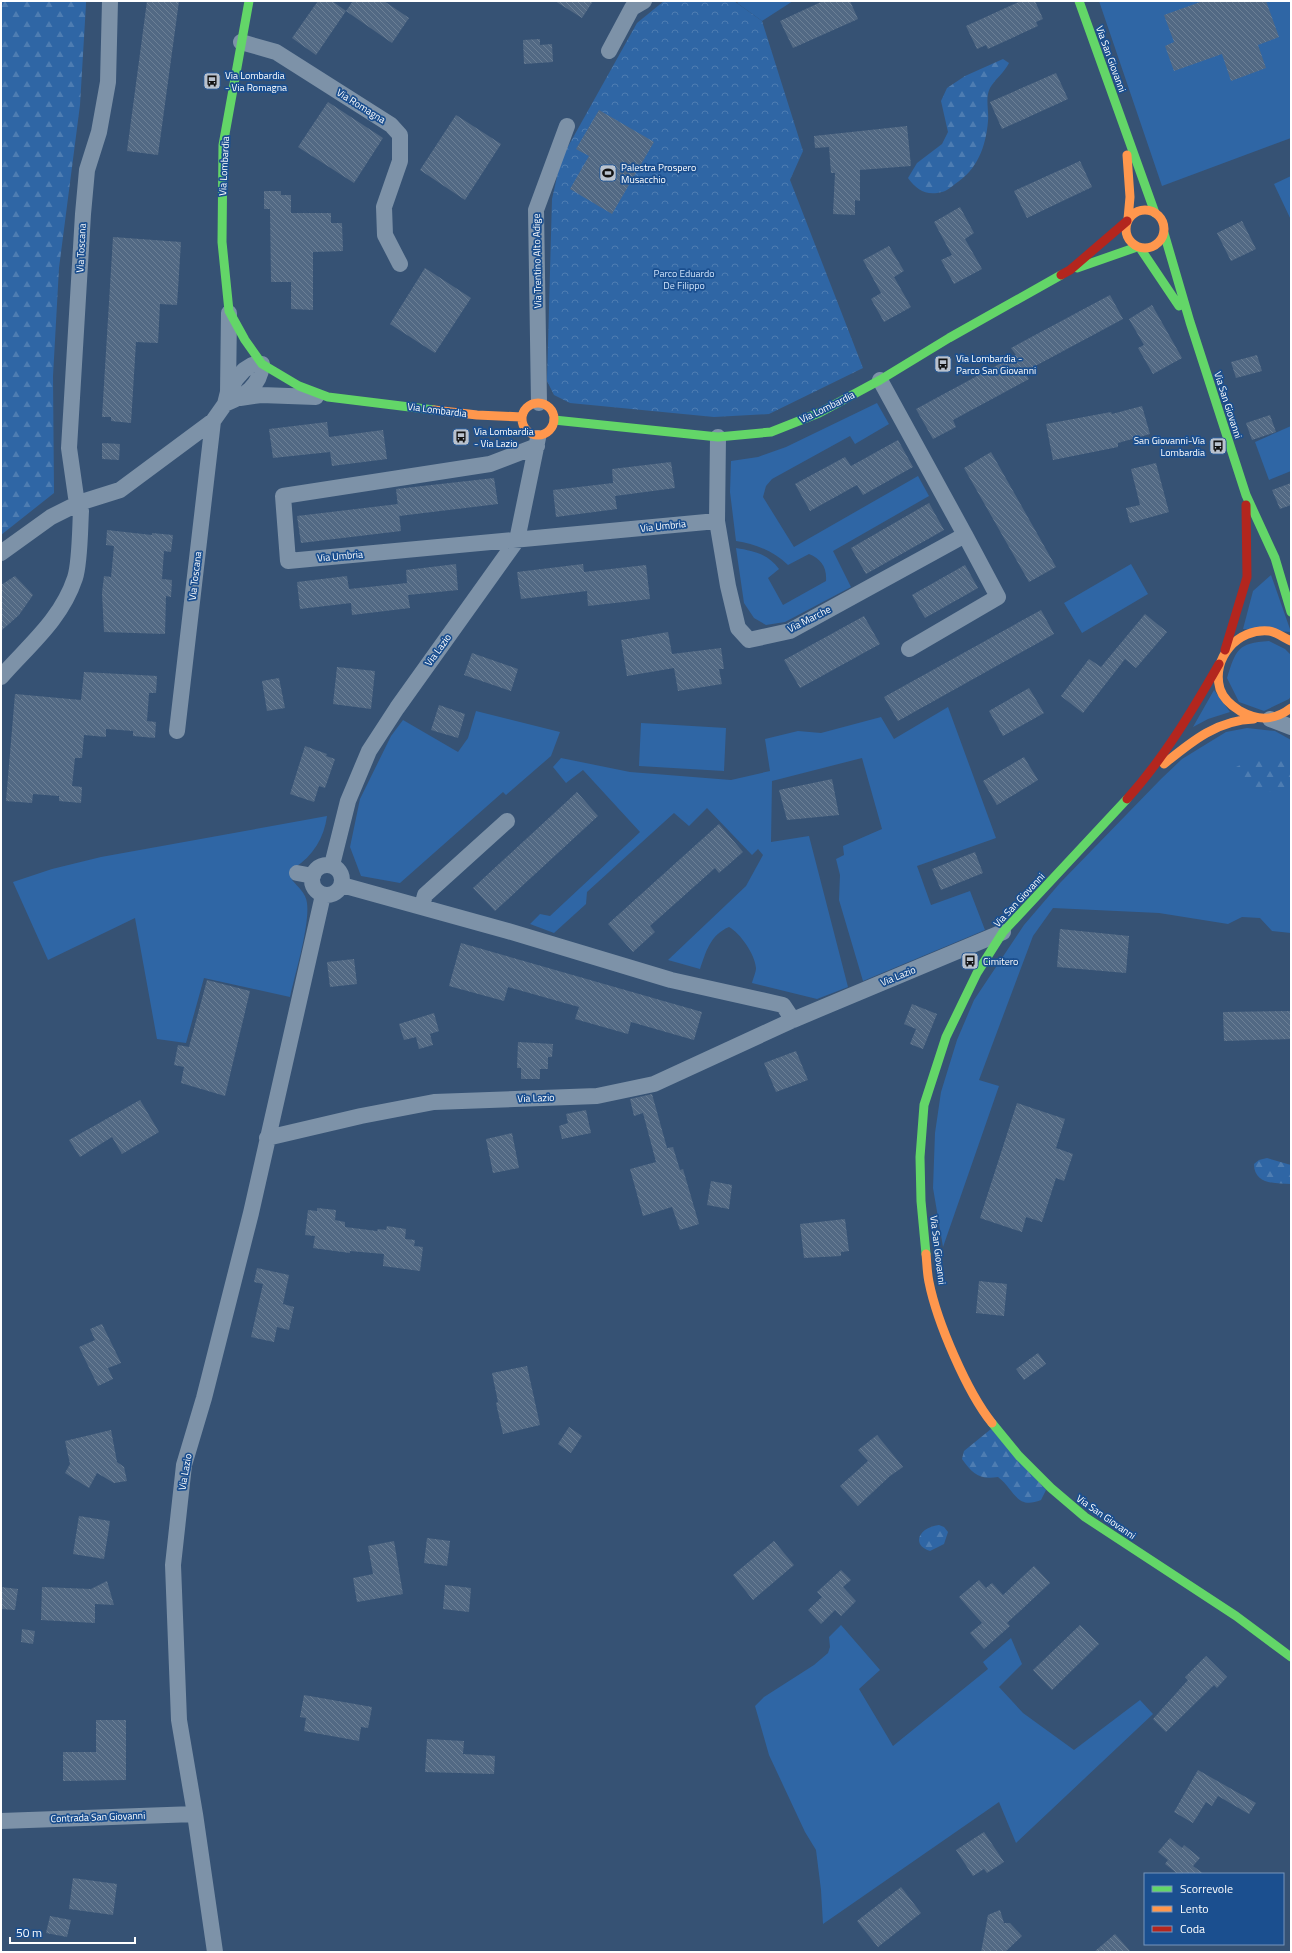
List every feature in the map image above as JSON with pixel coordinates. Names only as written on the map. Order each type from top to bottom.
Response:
[{"type":"main road","name":"Via Lombardia","points":[[249,1],[223,145],[222,242],[229,311],[245,340],[262,364],[299,386],[328,397],[477,415],[522,417]]},
{"type":"main road","name":"Via Lombardia","points":[[246,22],[255,1]]},
{"type":"main road","name":"Via San Giovanni","points":[[1079,1],[1122,124],[1140,166],[1155,213]]},
{"type":"main road","name":"Via San Giovanni","points":[[1122,124],[1129,170],[1130,197],[1127,220]]},
{"type":"main road","points":[[1143,210],[1155,213],[1162,220],[1164,233],[1157,244],[1146,248],[1138,247],[1126,236],[1125,229],[1127,220],[1132,214],[1143,210]]},
{"type":"main road","name":"Via Lombardia","points":[[554,420],[718,437],[771,432],[819,413],[880,380],[949,338],[1070,270],[1127,220]]},
{"type":"main road","name":"Via San Giovanni","points":[[1164,233],[1190,322],[1246,495],[1291,612]]},
{"type":"main road","name":"Via Lombardia","points":[[1070,270],[1138,247]]},
{"type":"main road","name":"Via San Giovanni","points":[[1138,247],[1190,322]]},
{"type":"main road","points":[[539,403],[550,408],[554,420],[549,430],[538,440],[526,429],[522,417],[528,406],[539,403]]},
{"type":"main road","name":"Via San Giovanni","points":[[1246,495],[1247,577],[1225,650],[1219,664],[1190,714],[1143,781],[1003,932],[978,973],[946,1037],[924,1105],[920,1157],[924,1237],[929,1282],[944,1331],[964,1376],[989,1419],[1019,1456],[1051,1488],[1085,1517],[1236,1616],[1291,1657]]},
{"type":"main road","points":[[1243,591],[1253,583]]},
{"type":"main road","points":[[1225,650],[1236,639],[1251,632],[1267,630],[1282,634],[1291,641]]},
{"type":"main road","points":[[1219,664],[1218,678],[1222,692],[1229,704],[1241,714],[1254,718],[1270,719],[1285,713],[1291,708]]},
{"type":"main road","name":"Via San Giovanni","points":[[1143,781],[1207,731],[1242,718],[1254,718]]},
{"type":"street","name":"Via Toscana","points":[[1,677],[55,618],[75,577],[78,504],[69,448],[83,214],[87,170],[100,132],[108,82],[111,36],[110,1]]},
{"type":"street","points":[[608,51],[632,8],[644,1]]},
{"type":"street","name":"Via Romagna","points":[[242,42],[276,52],[391,125],[400,135],[400,161],[384,207],[385,235],[400,264]]},
{"type":"street","name":"Via Trentino Alto Adige","points":[[539,403],[536,210],[567,126]]},
{"type":"street","name":"Via Lombardia","points":[[229,311],[230,398],[262,395],[328,397]]},
{"type":"street","points":[[1,553],[51,517],[78,504],[120,490],[212,421],[230,398],[244,370],[252,365],[262,364]]},
{"type":"street","points":[[880,380],[998,597],[909,649]]},
{"type":"street","name":"Via Toscana","points":[[177,731],[212,421]]},
{"type":"street","name":"Via Marche","points":[[718,437],[717,520],[728,586],[738,628],[749,640],[790,631],[965,535]]},
{"type":"street","name":"Via Umbria","points":[[538,440],[490,464],[283,496],[288,561],[717,520]]},
{"type":"street","name":"Via Lazio","points":[[332,865],[348,802],[369,751],[396,708],[517,540],[538,440]]},
{"type":"street","points":[[1270,719],[1291,728]]},
{"type":"street","points":[[422,906],[425,895],[507,821]]},
{"type":"street","points":[[327,865],[332,865],[336,867],[342,875],[342,885],[336,893],[332,895],[323,895],[318,893],[305,874],[327,865]]},
{"type":"street","points":[[342,885],[422,906],[671,980],[783,1005],[793,1020]]},
{"type":"street","name":"Via Lazio","points":[[214,1952],[196,1814],[178,1720],[174,1557],[184,1465],[204,1398],[249,1220],[323,895]]},
{"type":"street","name":"Via Lazio","points":[[267,1138],[361,1116],[434,1102],[597,1096],[654,1084],[793,1020],[1003,932]]},
{"type":"street","name":"Contrada San Giovanni","points":[[1,1821],[196,1814]]},
{"type":"green space","points":[[1,1],[86,1],[86,4],[80,105],[59,268],[53,376],[54,493],[1,535]]},
{"type":"green space","name":"Parco Eduardo De Filippo","points":[[664,1],[734,1],[762,21],[803,151],[790,180],[863,368],[769,414],[714,417],[570,403],[554,395],[547,381],[552,199],[561,159],[637,23]]},
{"type":"green space","points":[[739,1],[793,1],[762,21],[737,3]]},
{"type":"green space","points":[[1099,1],[1291,1],[1291,138],[1162,186]]},
{"type":"green space","points":[[1003,59],[1009,63],[990,88],[987,100],[987,131],[982,149],[975,165],[963,178],[946,191],[931,193],[918,189],[908,178],[917,163],[942,144],[948,132],[941,101],[947,88],[965,76]]},
{"type":"green space","points":[[1291,176],[1291,220],[1274,184]]},
{"type":"green space","points":[[877,403],[889,424],[855,444],[850,436],[772,479],[766,486],[763,497],[794,547],[918,476],[929,496],[833,551],[851,587],[785,622],[766,625],[754,618],[744,603],[736,548],[749,550],[760,554],[775,564],[779,569],[768,578],[783,605],[826,581],[826,576],[820,561],[809,554],[788,565],[777,556],[764,549],[736,541],[730,492],[731,461],[758,457],[786,447]]},
{"type":"green space","points":[[1291,426],[1291,471],[1269,480],[1255,442]]},
{"type":"green space","points":[[1131,564],[1148,594],[1082,633],[1064,603]]},
{"type":"green space","points":[[1271,575],[1291,632],[1243,629],[1253,591]]},
{"type":"green space","points":[[1269,641],[1285,649],[1291,655],[1291,696],[1289,699],[1264,711],[1239,702],[1227,678],[1239,650],[1250,644]]},
{"type":"green space","points":[[1214,690],[1230,712],[1208,719],[1193,727]]},
{"type":"green space","points":[[948,707],[996,838],[917,866],[931,905],[970,891],[985,930],[863,981],[839,900],[840,875],[836,859],[844,855],[843,846],[882,829],[862,758],[772,781],[771,842],[809,836],[848,987],[817,999],[752,983],[756,968],[753,957],[750,950],[738,934],[729,927],[713,939],[700,969],[668,960],[746,886],[763,855],[758,849],[752,855],[707,808],[689,826],[674,813],[587,892],[586,904],[554,933],[530,924],[540,914],[550,916],[640,832],[583,770],[566,783],[553,767],[561,758],[630,772],[731,780],[770,771],[765,739],[798,731],[821,733],[881,717],[894,739]]},
{"type":"green space","points":[[476,711],[560,732],[551,756],[506,795],[503,792],[400,883],[361,876],[350,847],[360,799],[391,736],[403,720],[458,752],[468,738]]},
{"type":"green space","points":[[641,723],[726,728],[724,771],[639,766]]},
{"type":"green space","points":[[1247,728],[1275,731],[1291,740],[1291,933],[1272,931],[1260,918],[1242,917],[1228,924],[1159,913],[1053,908],[1033,936],[979,1080],[999,1086],[943,1247],[933,1188],[935,1133],[941,1092],[957,1040],[974,1000],[1024,925],[1060,883],[1161,779],[1182,759],[1226,732]]},
{"type":"green space","points":[[1272,757],[1291,757],[1291,786],[1275,791],[1258,791],[1243,784],[1237,779],[1233,772],[1236,767],[1246,762]]},
{"type":"green space","points":[[327,816],[326,824],[316,846],[307,858],[294,868],[292,880],[305,896],[307,912],[302,950],[290,997],[204,978],[186,1043],[157,1039],[135,918],[48,960],[13,882],[52,869],[101,857]]},
{"type":"green space","points":[[1267,1158],[1291,1165],[1291,1184],[1267,1182],[1258,1176],[1255,1171],[1254,1164],[1259,1160]]},
{"type":"green space","points":[[991,1429],[1046,1490],[1041,1500],[1033,1502],[1021,1501],[998,1477],[986,1478],[977,1475],[962,1459],[964,1451]]},
{"type":"green space","points":[[939,1525],[944,1527],[948,1532],[944,1544],[930,1551],[920,1544],[920,1536],[932,1526]]},
{"type":"green space","points":[[841,1625],[880,1670],[859,1689],[893,1746],[988,1669],[983,1662],[1011,1638],[1022,1664],[999,1687],[1023,1713],[1074,1750],[1140,1700],[1153,1714],[1016,1843],[999,1802],[823,1924],[821,1890],[816,1850],[805,1832],[769,1755],[755,1706],[764,1697],[814,1665],[828,1653],[830,1647],[829,1637]]},
{"type":"building","points":[[147,1],[179,1],[158,155],[127,151]]},
{"type":"building","points":[[318,1],[332,1],[346,11],[316,55],[292,38]]},
{"type":"building","points":[[353,1],[384,1],[409,18],[392,43],[346,11]]},
{"type":"building","points":[[555,1],[593,1],[582,18]]},
{"type":"building","points":[[823,1],[850,1],[858,19],[793,48],[780,21]]},
{"type":"building","points":[[1021,1],[1035,1],[1043,19],[1036,22],[1038,26],[988,49],[986,45],[977,49],[966,26]]},
{"type":"building","points":[[1203,1],[1266,1],[1279,37],[1258,45],[1266,68],[1231,81],[1222,54],[1174,71],[1165,46],[1174,42],[1164,15]]},
{"type":"building","points":[[540,39],[540,45],[552,44],[553,62],[524,64],[523,40]]},
{"type":"building","points":[[1056,73],[1068,99],[1002,129],[990,102]]},
{"type":"building","points":[[328,102],[383,138],[354,183],[298,147]]},
{"type":"building","name":"Palestra Prospero Musacchio","points":[[599,110],[654,142],[612,214],[570,189],[589,156],[576,149]]},
{"type":"building","points":[[456,115],[501,144],[465,200],[420,170]]},
{"type":"building","points":[[907,126],[911,166],[860,170],[860,201],[855,200],[855,215],[833,214],[835,173],[831,173],[829,147],[815,148],[814,136]]},
{"type":"building","points":[[1080,161],[1092,187],[1027,218],[1014,191]]},
{"type":"building","points":[[264,191],[281,191],[281,195],[291,195],[291,213],[331,213],[331,223],[342,223],[343,251],[313,252],[313,310],[291,309],[291,282],[271,282],[270,209],[264,209]]},
{"type":"building","points":[[960,207],[974,233],[965,239],[982,269],[954,284],[941,260],[952,255],[934,222]]},
{"type":"building","points":[[1242,221],[1256,249],[1231,261],[1217,233]]},
{"type":"building","points":[[113,237],[181,242],[177,305],[160,304],[158,343],[136,342],[131,423],[111,421],[111,417],[102,417]]},
{"type":"building","points":[[889,246],[904,271],[894,277],[911,307],[884,322],[871,299],[881,293],[863,260]]},
{"type":"building","points":[[425,268],[471,298],[435,353],[390,324]]},
{"type":"building","points":[[1110,295],[1123,319],[1024,372],[1029,379],[953,420],[956,427],[933,439],[916,409],[1016,355],[1011,348]]},
{"type":"building","points":[[1152,305],[1182,358],[1153,374],[1138,348],[1144,345],[1129,319]]},
{"type":"building","points":[[1257,355],[1262,371],[1236,378],[1231,362]]},
{"type":"building","points":[[1142,406],[1150,434],[1118,443],[1118,447],[1053,460],[1046,424],[1111,412],[1112,414]]},
{"type":"building","points":[[1270,415],[1276,432],[1252,440],[1246,423]]},
{"type":"building","points":[[327,422],[329,437],[383,430],[387,459],[332,466],[330,452],[273,458],[269,429]]},
{"type":"building","points":[[898,440],[913,467],[863,495],[857,485],[810,511],[795,484],[845,457],[851,466]]},
{"type":"building","points":[[102,443],[120,444],[119,460],[102,459]]},
{"type":"building","points":[[991,452],[1056,567],[1029,582],[964,468]]},
{"type":"building","points":[[671,462],[675,488],[615,496],[617,509],[556,517],[553,490],[613,483],[612,469]]},
{"type":"building","points":[[1156,463],[1169,512],[1130,523],[1126,508],[1140,505],[1131,469]]},
{"type":"building","points":[[494,478],[498,504],[399,516],[396,489]]},
{"type":"building","points":[[1291,483],[1291,505],[1280,509],[1272,490]]},
{"type":"building","points":[[929,503],[944,530],[866,574],[851,548]]},
{"type":"building","points":[[398,504],[401,531],[301,543],[297,516]]},
{"type":"building","points":[[107,530],[152,535],[152,533],[173,535],[171,552],[164,551],[162,579],[172,580],[171,597],[166,596],[165,634],[104,632],[102,593],[104,576],[111,577],[114,546],[106,545]]},
{"type":"building","points":[[456,564],[458,590],[408,595],[410,608],[352,615],[351,603],[300,609],[297,582],[347,576],[349,589],[407,583],[406,570]]},
{"type":"building","points":[[583,564],[584,572],[646,565],[650,599],[588,606],[587,591],[521,599],[517,572]]},
{"type":"building","points":[[965,565],[978,588],[925,618],[912,595]]},
{"type":"building","points":[[15,576],[33,595],[19,615],[1,631],[1,585]]},
{"type":"building","points":[[1041,610],[1054,634],[898,721],[884,697]]},
{"type":"building","points":[[1145,614],[1167,632],[1136,668],[1125,659],[1083,713],[1061,696],[1089,659],[1101,667]]},
{"type":"building","points":[[864,616],[880,644],[800,688],[784,660]]},
{"type":"building","points":[[668,632],[672,654],[721,648],[724,669],[719,669],[722,684],[678,691],[674,668],[627,676],[621,640]]},
{"type":"building","points":[[472,653],[518,669],[511,691],[464,675]]},
{"type":"building","points":[[337,667],[375,671],[371,709],[333,704]]},
{"type":"building","points":[[84,672],[157,676],[156,693],[149,693],[147,721],[156,722],[155,738],[133,736],[133,731],[106,729],[106,737],[84,735],[82,758],[75,758],[72,786],[82,787],[81,803],[59,801],[59,796],[33,794],[32,803],[6,801],[15,694],[81,700]]},
{"type":"building","points":[[279,678],[285,708],[267,711],[262,681]]},
{"type":"building","points":[[1029,688],[1044,713],[1003,736],[989,711]]},
{"type":"building","points":[[439,705],[465,714],[458,738],[431,730]]},
{"type":"building","points":[[305,746],[327,754],[326,756],[335,759],[325,788],[319,786],[314,802],[290,794]]},
{"type":"building","points":[[1024,757],[1038,780],[997,805],[983,781]]},
{"type":"building","points":[[832,779],[839,815],[787,820],[779,790]]},
{"type":"building","points":[[577,792],[598,816],[495,911],[473,888]]},
{"type":"building","points":[[719,824],[743,852],[719,873],[715,868],[650,926],[655,932],[633,952],[608,924]]},
{"type":"building","points":[[975,852],[983,873],[941,890],[932,869]]},
{"type":"building","points":[[1060,929],[1129,936],[1126,973],[1057,967]]},
{"type":"building","points":[[461,943],[702,1012],[694,1040],[631,1022],[628,1034],[575,1019],[579,1007],[508,987],[504,1001],[449,986]]},
{"type":"building","points":[[354,959],[357,984],[330,987],[327,962]]},
{"type":"building","points":[[207,980],[250,991],[225,1096],[181,1083],[184,1067],[174,1065],[178,1045],[189,1047]]},
{"type":"building","points":[[912,1004],[937,1014],[923,1049],[910,1044],[916,1029],[904,1024]]},
{"type":"building","points":[[1291,1011],[1291,1039],[1224,1041],[1223,1012]]},
{"type":"building","points":[[434,1013],[439,1031],[430,1034],[433,1045],[419,1049],[416,1037],[404,1040],[399,1024]]},
{"type":"building","points":[[518,1042],[553,1044],[552,1057],[548,1057],[548,1069],[540,1069],[540,1079],[521,1079],[521,1068],[517,1068]]},
{"type":"building","points":[[796,1051],[808,1080],[776,1092],[764,1063]]},
{"type":"building","points":[[652,1094],[667,1148],[673,1147],[680,1170],[683,1169],[699,1224],[680,1230],[672,1207],[643,1216],[630,1169],[656,1162],[643,1113],[634,1116],[630,1099]]},
{"type":"building","points":[[140,1100],[159,1132],[122,1154],[112,1137],[80,1157],[69,1140]]},
{"type":"building","points":[[1017,1103],[1065,1119],[1056,1148],[1073,1154],[1064,1181],[1056,1178],[1042,1222],[1026,1217],[1022,1232],[980,1218]]},
{"type":"building","points":[[586,1110],[591,1133],[562,1139],[559,1126],[568,1123],[566,1114]]},
{"type":"building","points":[[512,1133],[519,1168],[493,1173],[486,1139]]},
{"type":"building","points":[[711,1181],[732,1185],[729,1209],[707,1205]]},
{"type":"building","points":[[317,1208],[336,1210],[335,1220],[345,1222],[345,1227],[377,1231],[378,1229],[386,1230],[387,1226],[406,1229],[405,1239],[415,1240],[414,1246],[423,1247],[420,1271],[383,1266],[384,1254],[350,1251],[350,1253],[313,1248],[315,1236],[305,1235],[308,1210],[317,1211]]},
{"type":"building","points":[[845,1219],[849,1251],[841,1252],[841,1256],[804,1258],[800,1224]]},
{"type":"building","points":[[257,1268],[289,1275],[283,1304],[294,1307],[289,1330],[277,1327],[274,1342],[251,1337],[263,1284],[254,1282]]},
{"type":"building","points":[[979,1281],[1007,1284],[1004,1316],[976,1313]]},
{"type":"building","points":[[102,1324],[121,1363],[108,1368],[113,1379],[98,1386],[79,1347],[95,1340],[90,1329]]},
{"type":"building","points":[[1038,1353],[1046,1364],[1024,1380],[1016,1369]]},
{"type":"building","points":[[527,1366],[540,1425],[503,1434],[496,1403],[498,1402],[492,1373]]},
{"type":"building","points":[[569,1427],[582,1436],[571,1453],[558,1444]]},
{"type":"building","points":[[111,1430],[117,1462],[124,1467],[127,1481],[114,1483],[97,1473],[89,1488],[65,1473],[70,1464],[65,1441]]},
{"type":"building","points":[[877,1435],[903,1467],[890,1476],[858,1506],[840,1486],[868,1461],[858,1450]]},
{"type":"building","points":[[79,1516],[110,1521],[104,1559],[73,1554]]},
{"type":"building","points":[[427,1538],[450,1541],[447,1566],[424,1563]]},
{"type":"building","points":[[394,1541],[403,1594],[357,1602],[353,1578],[373,1574],[368,1546]]},
{"type":"building","points":[[774,1541],[794,1565],[753,1600],[733,1575]]},
{"type":"building","points":[[1034,1566],[1050,1583],[1007,1623],[1010,1626],[984,1649],[970,1633],[982,1623],[959,1597],[979,1580],[986,1588],[992,1583],[1003,1595]]},
{"type":"building","points":[[841,1570],[851,1580],[843,1587],[856,1601],[841,1616],[835,1610],[821,1624],[808,1610],[822,1597],[817,1592]]},
{"type":"building","points":[[107,1581],[114,1605],[95,1604],[95,1623],[41,1620],[42,1587],[91,1589]]},
{"type":"building","points":[[445,1585],[471,1588],[469,1612],[443,1609]]},
{"type":"building","points":[[1,1587],[18,1589],[15,1610],[1,1609]]},
{"type":"building","points":[[1080,1625],[1099,1644],[1052,1690],[1033,1670]]},
{"type":"building","points":[[22,1629],[35,1631],[33,1644],[21,1642]]},
{"type":"building","points":[[1206,1656],[1227,1677],[1217,1688],[1214,1685],[1166,1732],[1153,1719],[1188,1680],[1185,1677]]},
{"type":"building","points":[[304,1695],[372,1707],[368,1728],[361,1727],[359,1741],[304,1731],[306,1718],[300,1717]]},
{"type":"building","points":[[96,1720],[126,1720],[126,1780],[63,1781],[63,1752],[96,1752]]},
{"type":"building","points":[[427,1739],[464,1741],[463,1754],[495,1756],[494,1774],[425,1772]]},
{"type":"building","points":[[1198,1770],[1256,1803],[1249,1814],[1218,1796],[1212,1806],[1206,1802],[1193,1823],[1174,1812]]},
{"type":"building","points":[[984,1832],[1004,1862],[987,1873],[984,1869],[973,1876],[956,1850]]},
{"type":"building","points":[[1170,1838],[1182,1848],[1184,1845],[1200,1858],[1193,1866],[1203,1873],[1177,1873],[1165,1864],[1168,1860],[1158,1852]]},
{"type":"building","points":[[73,1878],[117,1884],[113,1915],[69,1909]]},
{"type":"building","points":[[901,1887],[921,1913],[878,1947],[857,1921]]},
{"type":"building","points":[[1000,1910],[1004,1923],[1010,1923],[1022,1936],[1005,1952],[981,1952],[988,1915]]},
{"type":"building","points":[[50,1916],[71,1920],[67,1937],[46,1933]]},
{"type":"building","points":[[1115,1934],[1131,1952],[1094,1952]]},
{"type":"traffic: fast","points":[[249,1],[223,145],[222,242],[229,311],[245,340],[262,364],[299,386],[328,397],[434,410]]},
{"type":"traffic: fast","points":[[1079,1],[1155,213]]},
{"type":"traffic: fast","points":[[1164,233],[1190,322],[1246,495],[1275,558],[1291,612]]},
{"type":"traffic: fast","points":[[1077,268],[1137,247]]},
{"type":"traffic: fast","points":[[1140,248],[1179,306]]},
{"type":"traffic: fast","points":[[554,420],[718,437],[771,432],[819,413],[880,380],[949,338],[1061,275]]},
{"type":"traffic: fast","points":[[926,1254],[921,1201],[920,1157],[924,1105],[946,1037],[977,973],[1003,932],[1127,799]]},
{"type":"traffic: fast","points":[[992,1423],[1019,1456],[1051,1488],[1085,1517],[1236,1616],[1291,1657]]},
{"type":"traffic: slow","points":[[1127,155],[1130,197],[1128,219]]},
{"type":"traffic: slow","points":[[1141,210],[1149,210],[1159,215],[1163,222],[1164,229],[1163,236],[1159,243],[1149,248],[1141,248],[1131,243],[1129,240],[1126,233],[1126,225],[1131,215],[1134,213],[1141,210]]},
{"type":"traffic: slow","points":[[535,403],[541,403],[551,410],[554,419],[553,425],[547,432],[541,435],[535,435],[525,428],[522,422],[522,416],[529,406],[535,403]]},
{"type":"traffic: slow","points":[[434,410],[477,415],[522,417]]},
{"type":"traffic: slow","points":[[1291,641],[1269,631],[1258,631],[1247,634],[1230,647],[1223,656],[1218,677],[1221,692],[1226,699],[1237,709],[1253,717],[1272,717],[1291,708]]},
{"type":"traffic: slow","points":[[1164,764],[1195,740],[1216,728],[1228,723],[1254,719]]},
{"type":"traffic: slow","points":[[926,1254],[929,1282],[946,1336],[973,1394],[982,1410],[992,1423]]},
{"type":"traffic: jam","points":[[1061,275],[1070,270],[1127,221]]},
{"type":"traffic: jam","points":[[1225,650],[1247,577],[1246,505]]},
{"type":"traffic: jam","points":[[1127,799],[1165,751],[1188,717],[1219,664]]},
{"type":"place","name":"Via Lombardia - Via Romagna","points":[[212,81]]},
{"type":"place","name":"Palestra Prospero Musacchio","points":[[608,173]]},
{"type":"place","name":"Via Lombardia - Parco San Giovanni","points":[[943,364]]},
{"type":"place","name":"Via Lombardia - Via Lazio","points":[[461,437]]},
{"type":"place","name":"San Giovanni-Via Lombardia","points":[[1218,446]]},
{"type":"place","name":"Cimitero","points":[[970,961]]}]
